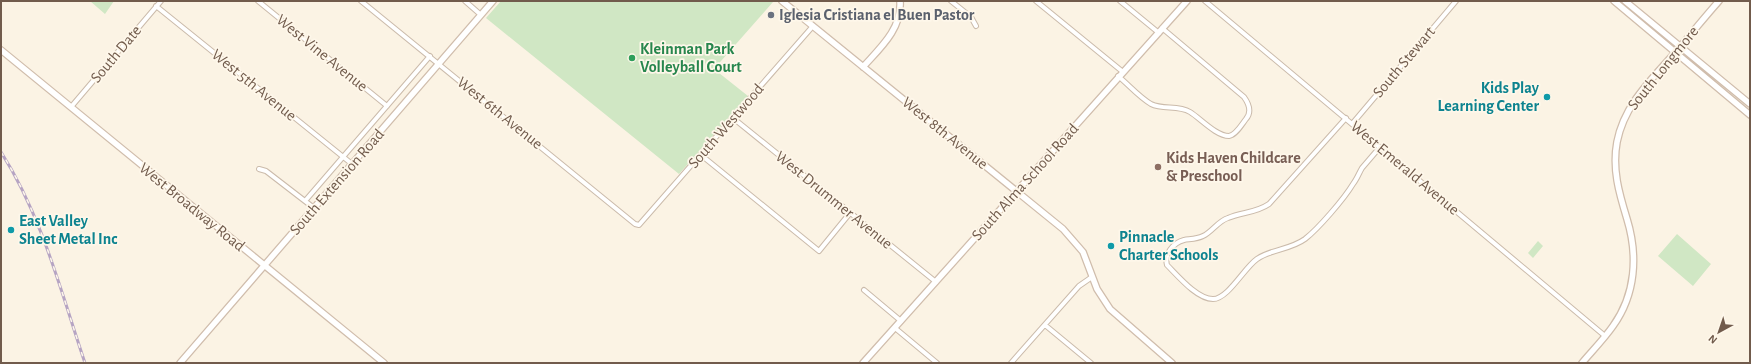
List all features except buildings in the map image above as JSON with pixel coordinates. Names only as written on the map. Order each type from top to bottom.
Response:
[{"type":"street","name":"South Date","points":[[71,107],[161,1]]},
{"type":"street","name":"West Vine Avenue","points":[[258,1],[387,106]]},
{"type":"street","name":"West 6th Avenue","points":[[362,1],[635,224],[639,225]]},
{"type":"street","points":[[465,1],[482,15]]},
{"type":"street","name":"South Extension Road","points":[[180,363],[493,1]]},
{"type":"street","name":"West 8th Avenue","points":[[782,1],[1057,224],[1072,238],[1082,252],[1097,288],[1110,309],[1172,363]]},
{"type":"street","points":[[863,67],[892,33],[899,15],[900,1]]},
{"type":"street","points":[[951,1],[971,17],[976,26]]},
{"type":"street","points":[[1036,1],[1152,104],[1175,107],[1190,112],[1224,135],[1232,135],[1248,118],[1250,111],[1248,102],[1244,97],[1160,30],[1120,1]]},
{"type":"street","name":"South Alma School Road","points":[[863,363],[1120,74],[1187,1]]},
{"type":"street","name":"West Emerald Avenue","points":[[1206,1],[1605,336]]},
{"type":"street","name":"South Stewart","points":[[1352,124],[1456,1]]},
{"type":"street","points":[[1614,1],[1750,114]]},
{"type":"street","points":[[1625,1],[1750,104]]},
{"type":"street","name":"South Longmore","points":[[1582,363],[1618,319],[1625,305],[1632,282],[1634,266],[1632,239],[1619,193],[1616,178],[1615,158],[1618,138],[1624,121],[1635,98],[1719,1]]},
{"type":"street","name":"West 5th Avenue","points":[[156,6],[352,164]]},
{"type":"street","name":"South Westwood","points":[[639,225],[813,26]]},
{"type":"street","name":"West Broadway Road","points":[[1,50],[382,362]]},
{"type":"street","name":"South Extension Road","points":[[304,201],[430,56]]},
{"type":"street","points":[[1735,102],[1741,103],[1750,110]]},
{"type":"street","name":"West Drummer Avenue","points":[[733,118],[936,282]]},
{"type":"street","points":[[1346,118],[1269,204],[1253,212],[1227,218],[1204,236],[1179,242],[1172,247],[1168,253],[1166,259],[1167,265],[1200,295],[1212,300],[1219,298],[1257,258],[1294,245],[1313,231],[1348,191],[1362,169],[1380,147]]},
{"type":"street","points":[[701,155],[819,251],[850,213]]},
{"type":"street","points":[[259,169],[266,171],[314,208]]},
{"type":"street","points":[[1013,362],[1079,286],[1092,277]]},
{"type":"street","points":[[864,290],[901,321]]},
{"type":"street","points":[[1045,325],[1091,363]]},
{"type":"street","points":[[895,328],[937,363]]},
{"type":"green space","points":[[90,1],[114,1],[105,14]]},
{"type":"green space","points":[[501,1],[773,2],[714,69],[748,96],[679,174],[486,18]]},
{"type":"green space","points":[[1677,234],[1711,264],[1693,286],[1658,256]]},
{"type":"green space","points":[[1538,241],[1543,246],[1533,258],[1528,253]]},
{"type":"railway","points":[[1,152],[28,202],[39,228],[59,282],[85,363]]},
{"type":"place","name":"Iglesia Cristiana el Buen Pastor","points":[[771,15]]},
{"type":"place","name":"Kleinman Park Volleyball Court","points":[[632,58]]},
{"type":"place","name":"Kids Play Learning Center","points":[[1547,97]]},
{"type":"place","name":"Kids Haven Childcare & Preschool","points":[[1158,167]]},
{"type":"place","name":"East Valley Sheet Metal Inc","points":[[11,230]]},
{"type":"place","name":"Pinnacle Charter Schools","points":[[1111,246]]}]
